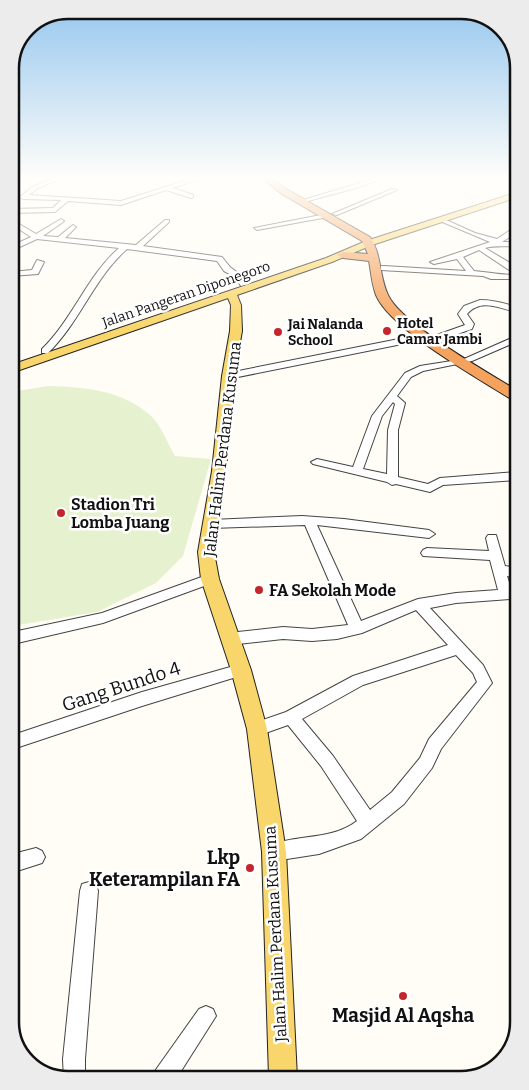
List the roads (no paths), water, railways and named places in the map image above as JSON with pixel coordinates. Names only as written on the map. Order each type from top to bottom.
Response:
[{"type":"highway","points":[[354,229],[373,240],[394,302],[431,338]]},
{"type":"highway","points":[[373,240],[373,258],[382,295],[398,317],[510,386]]},
{"type":"highway","points":[[343,255],[373,258]]},
{"type":"main road","points":[[373,240],[407,229]]},
{"type":"main road","points":[[373,240],[411,229]]},
{"type":"main road","name":"Jalan Pangeran Diponegoro","points":[[238,288],[343,255],[373,240]]},
{"type":"main road","name":"Jalan Pangeran Diponegoro","points":[[19,366],[373,240]]},
{"type":"main road","name":"Jalan Halim Perdana Kusuma","points":[[238,288],[237,322],[228,376],[219,471],[206,552],[210,579],[241,670],[257,730],[274,852],[283,1071]]},
{"type":"main road","name":"Jalan Pangeran Diponegoro","points":[[19,360],[102,335]]},
{"type":"street","points":[[23,229],[36,237],[219,259],[225,263],[227,269],[240,276],[238,288]]},
{"type":"street","points":[[19,245],[48,229]]},
{"type":"street","points":[[59,240],[71,229]]},
{"type":"street","points":[[137,248],[158,229]]},
{"type":"street","points":[[465,229],[503,245],[510,244]]},
{"type":"street","points":[[434,262],[459,256],[496,242],[510,233]]},
{"type":"street","points":[[45,351],[67,327],[91,287],[110,261],[126,247]]},
{"type":"street","points":[[479,247],[510,267]]},
{"type":"street","points":[[459,256],[472,274]]},
{"type":"street","points":[[19,273],[35,272],[40,262]]},
{"type":"street","points":[[384,268],[510,277]]},
{"type":"street","points":[[228,376],[431,338],[469,327],[470,324],[462,314],[471,307],[490,302],[510,308]]},
{"type":"street","points":[[357,470],[376,416],[408,375],[420,369],[466,360],[510,342]]},
{"type":"street","points":[[392,396],[400,403],[393,430],[392,481]]},
{"type":"street","points":[[317,462],[357,470],[392,481],[430,488],[440,482],[510,477]]},
{"type":"street","points":[[211,524],[309,521],[366,525],[400,532],[429,534]]},
{"type":"street","points":[[309,521],[357,629]]},
{"type":"street","points":[[229,639],[283,633],[320,635],[357,629],[418,604],[456,598],[506,595],[492,538]]},
{"type":"street","points":[[427,553],[496,556]]},
{"type":"street","points":[[499,570],[510,572]]},
{"type":"street","points":[[19,637],[103,618],[210,579]]},
{"type":"street","points":[[274,852],[319,845],[355,833],[367,821],[398,798],[426,763],[435,744],[484,682],[478,670],[418,604]]},
{"type":"street","points":[[257,730],[291,717],[358,680],[458,648]]},
{"type":"street","name":"Gang Bundo 4","points":[[19,740],[142,699],[241,670]]},
{"type":"street","points":[[291,717],[326,761],[367,821]]},
{"type":"street","points":[[19,862],[36,857]]},
{"type":"street","points":[[74,1071],[89,891]]},
{"type":"street","points":[[168,1071],[206,1016]]},
{"type":"place","name":"Hotel Camar Jambi","points":[[387,331]]},
{"type":"place","name":"Jai Nalanda School","points":[[278,332]]},
{"type":"place","name":"Stadion Tri Lomba Juang","points":[[61,513]]},
{"type":"place","name":"FA Sekolah Mode","points":[[259,590]]},
{"type":"place","name":"Lkp Keterampilan FA","points":[[250,868]]},
{"type":"place","name":"Masjid Al Aqsha","points":[[403,996]]}]
